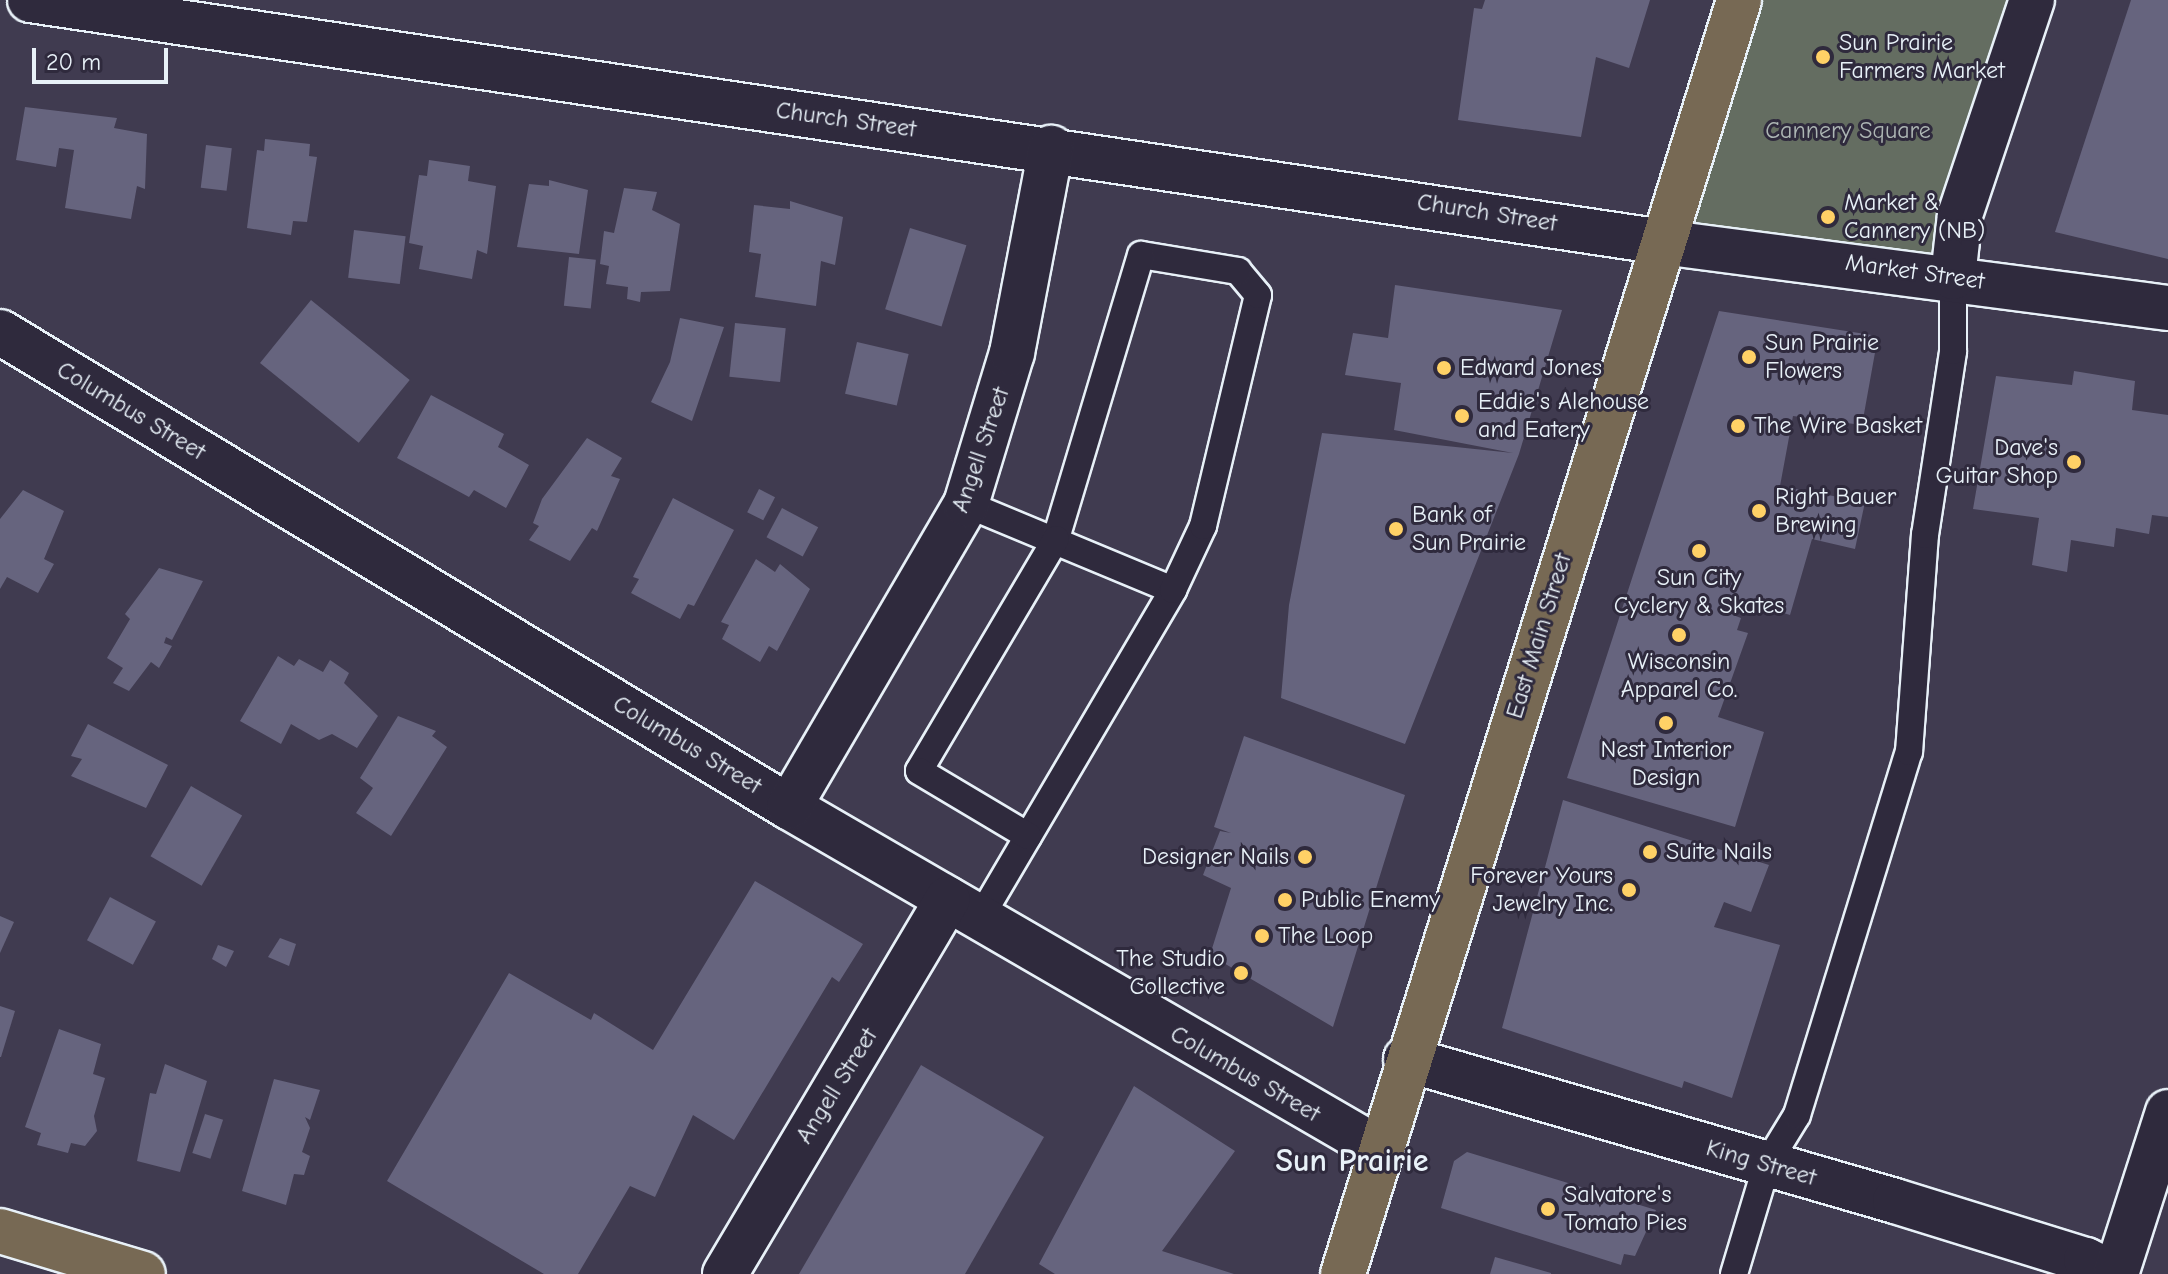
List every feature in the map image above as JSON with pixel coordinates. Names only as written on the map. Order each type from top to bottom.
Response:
[{"type":"main road","name":"East Main Street","points":[[1343,1274],[1406,1059],[1739,0]]},
{"type":"main road","points":[[0,1231],[143,1274]]},
{"type":"street","name":"Church Street","points":[[30,0],[1051,148],[1662,242]]},
{"type":"street","points":[[1953,277],[1960,215],[2032,0]]},
{"type":"street","name":"Angell Street","points":[[789,807],[966,504],[1012,353],[1051,148]]},
{"type":"street","name":"Market Street","points":[[1662,242],[1953,277],[2168,308]]},
{"type":"street","name":"Columbus Street","points":[[0,332],[789,807],[1379,1149]]},
{"type":"street","name":"Angell Street","points":[[725,1274],[964,908]]},
{"type":"street","name":"King Street","points":[[1406,1059],[2086,1260],[2114,1274]]},
{"type":"street","points":[[2114,1274],[2168,1112]]},
{"type":"lane","points":[[964,908],[1028,836],[1173,590],[1203,526],[1258,295],[1238,271],[1141,255],[1056,539],[919,771],[1028,836]]},
{"type":"lane","points":[[1734,1274],[1767,1164],[1797,1115],[1909,752],[1925,535],[1953,351],[1953,277]]},
{"type":"lane","points":[[966,504],[1173,590]]},
{"type":"green space","name":"Cannery Square","points":[[1739,0],[2032,0],[1953,277],[1662,242]]},
{"type":"building","points":[[1485,0],[1650,0],[1629,68],[1596,57],[1581,137],[1458,120],[1474,8],[1482,9]]},
{"type":"building","points":[[2131,0],[2168,0],[2168,259],[2055,232]]},
{"type":"building","points":[[25,107],[117,118],[114,128],[147,134],[145,189],[137,186],[131,219],[65,208],[74,150],[59,148],[56,167],[16,160]]},
{"type":"building","points":[[265,139],[310,144],[309,156],[317,157],[307,222],[293,221],[291,235],[247,228],[257,150],[264,151]]},
{"type":"building","points":[[206,145],[232,148],[227,191],[201,188]]},
{"type":"building","points":[[429,160],[470,166],[468,181],[496,186],[487,254],[477,250],[472,279],[419,269],[423,246],[409,243],[419,175],[427,176]]},
{"type":"building","points":[[549,180],[588,190],[579,254],[517,247],[529,184],[549,186]]},
{"type":"building","points":[[624,188],[657,192],[652,210],[680,224],[670,291],[641,292],[640,302],[627,299],[628,287],[606,284],[609,266],[600,264],[604,231],[614,233]]},
{"type":"building","points":[[790,201],[843,217],[835,265],[821,261],[816,306],[755,297],[761,254],[749,252],[754,205],[790,209]]},
{"type":"building","points":[[910,228],[966,245],[942,327],[885,309]]},
{"type":"building","points":[[354,230],[406,236],[400,284],[348,278]]},
{"type":"building","points":[[569,257],[596,260],[591,309],[564,306]]},
{"type":"building","points":[[1395,285],[1562,310],[1519,454],[1405,744],[1281,698],[1289,605],[1322,433],[1513,453],[1394,430],[1401,383],[1345,375],[1353,333],[1388,338]]},
{"type":"building","points":[[311,300],[410,380],[359,443],[260,363]]},
{"type":"building","points":[[1719,311],[1878,336],[1862,425],[1793,416],[1780,486],[1865,502],[1855,549],[1812,539],[1790,615],[1740,599],[1733,615],[1741,618],[1737,630],[1748,633],[1718,717],[1764,732],[1735,827],[1567,778]]},
{"type":"building","points":[[680,318],[724,327],[692,421],[651,402],[670,362]]},
{"type":"building","points":[[735,323],[786,328],[780,382],[729,377]]},
{"type":"building","points":[[857,342],[909,354],[897,406],[845,394]]},
{"type":"building","name":"Dave's Guitar Shop","points":[[2074,371],[2135,381],[2132,410],[2168,415],[2168,517],[2152,515],[2149,534],[2116,528],[2114,547],[2071,540],[2067,572],[2032,565],[2039,518],[1973,509],[1996,376],[2072,385]]},
{"type":"building","points":[[431,395],[504,434],[498,447],[529,465],[506,508],[474,490],[469,497],[397,458]]},
{"type":"building","points":[[587,438],[622,458],[611,476],[620,479],[597,531],[592,528],[570,561],[529,540],[539,526],[533,523],[542,499]]},
{"type":"building","points":[[759,489],[775,497],[763,520],[747,512]]},
{"type":"building","points":[[23,490],[64,511],[44,559],[54,564],[38,593],[7,577],[0,589],[0,519]]},
{"type":"building","points":[[673,498],[734,530],[694,606],[688,604],[680,619],[631,593],[639,579],[633,577]]},
{"type":"building","points":[[782,508],[818,527],[803,556],[767,537]]},
{"type":"building","points":[[756,559],[775,572],[780,564],[810,589],[777,651],[769,646],[760,662],[722,639],[729,625],[721,622]]},
{"type":"building","points":[[159,568],[203,581],[172,640],[166,637],[164,643],[172,646],[159,668],[151,662],[129,691],[113,683],[123,668],[107,658],[130,619],[125,614]]},
{"type":"building","points":[[278,656],[294,666],[299,659],[323,672],[330,660],[349,673],[344,683],[378,716],[357,748],[332,734],[319,740],[291,724],[281,744],[240,721]]},
{"type":"building","points":[[398,716],[436,731],[432,736],[447,747],[391,836],[356,813],[373,788],[360,778]]},
{"type":"building","points":[[88,724],[168,765],[146,808],[71,776],[82,759],[71,756]]},
{"type":"building","points":[[1244,736],[1405,795],[1333,1027],[1210,955],[1231,888],[1203,875],[1220,831],[1231,833],[1214,827]]},
{"type":"building","points":[[191,786],[242,816],[202,886],[150,856]]},
{"type":"building","points":[[1563,800],[1769,865],[1751,912],[1724,902],[1714,927],[1780,945],[1732,1098],[1684,1081],[1682,1088],[1502,1028]]},
{"type":"building","points":[[755,881],[863,944],[839,982],[832,977],[734,1140],[693,1115],[655,1197],[630,1186],[578,1274],[544,1274],[387,1181],[509,973],[591,1020],[594,1013],[653,1050]]},
{"type":"building","points":[[110,897],[156,921],[133,965],[87,940]]},
{"type":"building","points":[[0,916],[14,922],[0,953]]},
{"type":"building","points":[[280,938],[296,944],[289,966],[268,957]]},
{"type":"building","points":[[218,945],[234,951],[226,967],[212,959]]},
{"type":"building","points":[[0,1006],[15,1011],[1,1057],[0,1057]]},
{"type":"building","points":[[59,1029],[101,1044],[93,1074],[105,1078],[94,1116],[97,1131],[85,1146],[71,1143],[68,1153],[37,1145],[41,1133],[25,1127]]},
{"type":"building","points":[[165,1064],[207,1081],[180,1172],[137,1161],[150,1093],[156,1094]]},
{"type":"building","points":[[921,1065],[1044,1137],[965,1274],[799,1274]]},
{"type":"building","points":[[274,1079],[320,1090],[310,1120],[305,1117],[310,1128],[302,1152],[310,1156],[304,1175],[294,1174],[286,1205],[242,1191]]},
{"type":"building","points":[[1134,1086],[1235,1151],[1162,1251],[1234,1274],[1055,1274],[1039,1264]]},
{"type":"building","points":[[205,1114],[223,1120],[210,1159],[192,1153]]},
{"type":"building","name":"Salvatore's Tomato Pies","points":[[1467,1152],[1656,1210],[1635,1256],[1624,1254],[1621,1265],[1441,1208],[1454,1161]]},
{"type":"building","points":[[1495,1257],[1551,1273],[1551,1274],[1490,1274]]},
{"type":"place","name":"Sun Prairie Farmers Market","points":[[1823,57]]},
{"type":"place","name":"Market & Cannery (NB)","points":[[1828,217]]},
{"type":"place","name":"Sun Prairie Flowers","points":[[1749,357]]},
{"type":"place","name":"Edward Jones","points":[[1444,368]]},
{"type":"place","name":"Eddie's Alehouse and Eatery","points":[[1462,416]]},
{"type":"place","name":"The Wire Basket","points":[[1738,426]]},
{"type":"place","name":"Dave's Guitar Shop","points":[[2074,462]]},
{"type":"place","name":"Right Bauer Brewing","points":[[1759,511]]},
{"type":"place","name":"Bank of Sun Prairie","points":[[1396,529]]},
{"type":"place","name":"Sun City Cyclery & Skates","points":[[1699,551]]},
{"type":"place","name":"Wisconsin Apparel Co.","points":[[1679,635]]},
{"type":"place","name":"Nest Interior Design","points":[[1666,723]]},
{"type":"place","name":"Suite Nails","points":[[1650,852]]},
{"type":"place","name":"Designer Nails","points":[[1305,857]]},
{"type":"place","name":"Forever Yours Jewelry Inc.","points":[[1629,890]]},
{"type":"place","name":"Public Enemy","points":[[1285,900]]},
{"type":"place","name":"The Loop","points":[[1262,936]]},
{"type":"place","name":"The Studio Collective","points":[[1241,973]]},
{"type":"place","name":"Salvatore's Tomato Pies","points":[[1548,1209]]},
{"type":"district","name":"Sun Prairie","points":[[1352,1161]]}]
